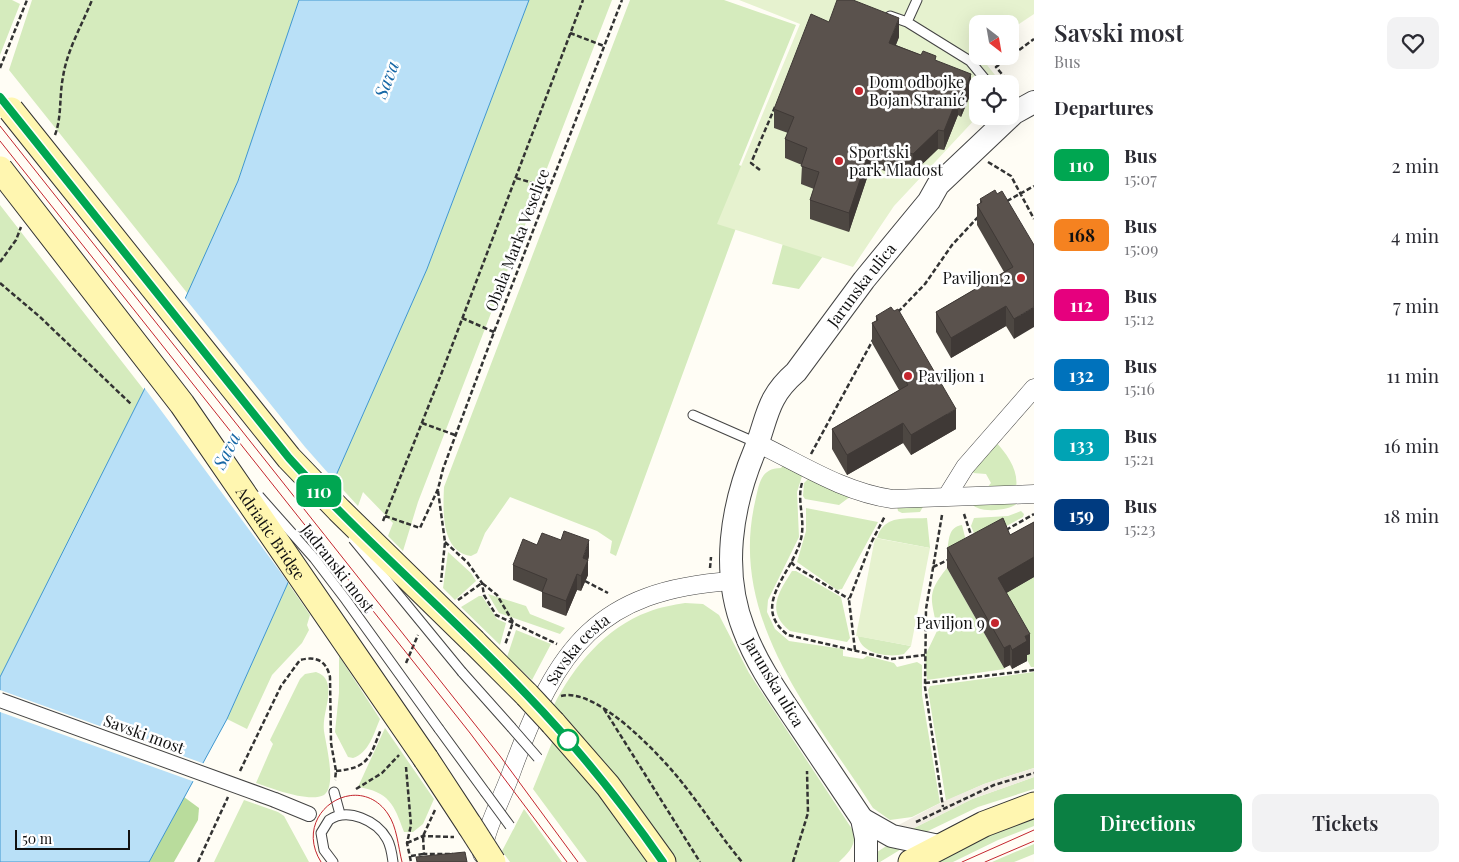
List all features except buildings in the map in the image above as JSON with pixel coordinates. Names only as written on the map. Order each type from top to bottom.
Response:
[{"type":"main road","points":[[5,104],[265,430],[314,486],[527,694],[608,786],[663,862]]},
{"type":"main road","name":"Adriatic Bridge","points":[[0,169],[204,434],[412,760],[464,832],[493,862]]},
{"type":"main road","points":[[911,862],[984,824],[1034,805]]},
{"type":"street","name":"Jarunska ulica","points":[[862,819],[760,664],[743,629],[732,581],[731,560],[734,519],[742,483],[758,443],[769,408],[783,383],[796,372],[864,280],[929,201],[945,191],[1019,119],[1021,104]]},
{"type":"street","points":[[947,496],[965,467],[1034,388]]},
{"type":"street","points":[[758,443],[829,480],[871,496],[892,499],[1034,494]]},
{"type":"street","name":"Savska cesta","points":[[481,862],[484,840],[491,821],[540,702],[559,666],[573,648],[596,625],[638,600],[688,586],[732,581]]},
{"type":"street","name":"Savski most","points":[[0,700],[309,814]]},
{"type":"street","points":[[862,819],[892,836],[939,846]]},
{"type":"street","points":[[862,819],[866,838],[866,862]]},
{"type":"lane","points":[[907,22],[917,0]]},
{"type":"lane","points":[[879,13],[907,22],[970,61],[982,75]]},
{"type":"lane","points":[[693,415],[758,443]]},
{"type":"lane","name":"Jadranski most","points":[[204,434],[314,558],[510,826]]},
{"type":"lane","name":"Jadranski most","points":[[314,486],[397,594],[462,672],[538,758]]},
{"type":"lane","points":[[334,792],[340,814]]},
{"type":"lane","points":[[309,814],[325,823]]},
{"type":"lane","points":[[333,862],[321,841],[321,833],[325,823],[340,814],[359,817],[378,828],[386,839],[393,862]]},
{"type":"path","points":[[0,68],[27,0]]},
{"type":"path","points":[[383,521],[422,424],[583,0]]},
{"type":"path","name":"Obala Marka Veselice","points":[[385,516],[420,528],[438,489],[455,435],[622,0]]},
{"type":"path","points":[[570,33],[604,46]]},
{"type":"path","points":[[1005,75],[996,67],[1034,39]]},
{"type":"path","points":[[760,170],[751,163],[777,101]]},
{"type":"path","points":[[982,159],[1002,168],[1011,176],[1022,193],[1034,219]]},
{"type":"path","points":[[516,178],[550,188]]},
{"type":"path","points":[[1003,203],[1034,186]]},
{"type":"path","points":[[892,319],[926,284],[970,225],[983,214]]},
{"type":"path","points":[[0,283],[40,317],[132,406]]},
{"type":"path","points":[[462,318],[494,332]]},
{"type":"path","points":[[809,458],[870,342],[879,332]]},
{"type":"path","points":[[422,424],[455,435]]},
{"type":"path","points":[[803,477],[800,490],[802,532],[792,562],[772,600],[771,610],[777,625],[788,635],[891,659],[925,654]]},
{"type":"path","points":[[438,489],[444,542],[468,563],[482,583],[497,595],[512,622],[503,650]]},
{"type":"path","points":[[964,514],[974,546]]},
{"type":"path","points":[[998,534],[1034,514]]},
{"type":"path","points":[[942,515],[926,609],[925,683],[944,807]]},
{"type":"path","points":[[855,650],[849,600],[871,543],[885,516]]},
{"type":"path","points":[[933,567],[958,554]]},
{"type":"path","points":[[792,562],[796,568],[849,600]]},
{"type":"path","points":[[585,581],[608,593]]},
{"type":"path","points":[[482,583],[484,595],[496,614],[558,644]]},
{"type":"path","points":[[239,772],[282,686],[300,660],[312,657],[320,660],[327,666],[330,677],[331,743],[336,771],[334,792]]},
{"type":"path","points":[[925,683],[1034,670]]},
{"type":"path","points":[[554,698],[568,694],[582,697],[602,707],[650,748],[683,783],[742,862]]},
{"type":"path","points":[[602,707],[700,862]]},
{"type":"path","points":[[356,789],[382,773],[401,752],[412,760],[411,826],[407,843],[411,862]]},
{"type":"path","points":[[793,862],[808,813],[806,765]]},
{"type":"path","points":[[910,824],[994,785],[1034,773]]},
{"type":"path","points":[[198,862],[231,790]]},
{"type":"path","points":[[424,854],[423,836],[436,809]]},
{"type":"path","points":[[407,843],[423,836],[464,832]]},
{"type":"path","points":[[410,856],[455,854]]},
{"type":"green space","points":[[0,0],[12,0],[20,4],[0,55]]},
{"type":"green space","points":[[32,0],[299,0],[238,181],[188,294],[9,70]]},
{"type":"green space","points":[[529,0],[612,0],[418,502],[403,551],[388,536],[393,523],[363,492],[358,506],[334,480],[427,269]]},
{"type":"green space","points":[[630,0],[724,0],[796,25],[739,165],[751,170],[754,179],[616,556],[610,553],[612,541],[597,531],[510,497],[485,533],[477,553],[471,556],[461,553],[449,539],[444,518],[444,487]]},
{"type":"green space","name":"Sportski park Mladost","points":[[739,0],[1034,0],[1034,14],[1019,24],[1019,15],[969,15],[969,65],[987,65],[995,75],[969,75],[970,125],[894,206],[853,267],[717,224],[800,24]]},
{"type":"green space","points":[[0,205],[144,390],[0,677]]},
{"type":"green space","points":[[789,221],[837,237],[799,289],[772,284]]},
{"type":"green space","points":[[995,441],[1004,451],[1014,469],[1016,488],[986,489],[991,483],[986,474],[973,473],[975,467]]},
{"type":"green space","points":[[784,464],[803,473],[797,492],[799,537],[768,600],[767,612],[775,629],[789,641],[843,649],[843,656],[863,659],[867,656],[894,663],[897,667],[917,662],[922,665],[922,695],[940,803],[912,817],[890,820],[873,808],[803,702],[782,665],[765,626],[754,587],[750,545],[755,502],[759,484],[765,474],[774,469],[781,468]]},
{"type":"green space","points":[[810,477],[851,496],[839,505],[805,499],[803,496],[804,483]]},
{"type":"green space","points":[[971,503],[1018,503],[1008,508],[987,510],[980,509]]},
{"type":"green space","points":[[924,505],[920,512],[902,513],[898,511],[897,506]]},
{"type":"green space","points":[[806,508],[878,522],[842,589],[837,590],[797,562],[806,531]]},
{"type":"green space","points":[[1021,511],[1024,514],[1023,517],[984,538],[976,538],[971,526],[974,518],[1008,516]]},
{"type":"green space","points":[[904,518],[927,518],[930,548],[877,538],[880,530],[890,521]]},
{"type":"green space","points":[[962,525],[967,545],[947,553],[952,531],[957,526]]},
{"type":"green space","points":[[875,538],[930,548],[911,646],[856,636]]},
{"type":"green space","points":[[448,552],[471,573],[476,581],[455,600],[443,588]]},
{"type":"green space","points":[[947,568],[1005,669],[927,680],[925,656],[937,631],[932,605],[933,592],[935,585]]},
{"type":"green space","points":[[792,571],[796,571],[841,597],[850,638],[847,642],[790,631],[782,624],[776,609],[777,601]]},
{"type":"green space","points":[[1034,577],[1034,667],[1031,667],[1025,656],[1029,654],[994,591],[1009,591]]},
{"type":"green space","points":[[288,583],[310,615],[307,625],[309,630],[302,643],[272,675],[247,729],[227,719]]},
{"type":"green space","points":[[488,594],[526,606],[530,614],[565,628],[560,634],[499,613]]},
{"type":"green space","points":[[482,596],[497,619],[506,623],[500,645],[461,607]]},
{"type":"green space","points":[[685,603],[703,604],[719,615],[749,673],[854,832],[853,845],[839,862],[672,862],[575,732],[577,730],[554,705],[581,663],[605,638],[633,619],[653,610]]},
{"type":"green space","points":[[516,630],[551,644],[532,680],[507,657]]},
{"type":"green space","points":[[858,636],[911,646],[904,654],[884,655],[864,647]]},
{"type":"green space","points":[[339,656],[380,719],[367,747],[353,758],[348,757],[335,732],[339,693]]},
{"type":"green space","points":[[316,672],[325,678],[328,688],[324,731],[330,765],[328,790],[324,795],[309,797],[290,794],[256,783],[273,744],[270,740],[300,679],[305,674]]},
{"type":"green space","points":[[1034,672],[1034,768],[984,784],[946,801],[928,690],[930,686]]},
{"type":"green space","points":[[385,728],[434,799],[423,824],[413,832],[404,832],[397,814],[384,796],[358,787]]},
{"type":"green space","points":[[553,740],[586,775],[652,862],[587,862],[533,789]]},
{"type":"green space","points":[[1034,777],[1034,789],[978,807],[926,832],[908,831],[972,799]]},
{"type":"green space","points":[[184,797],[199,808],[198,820],[174,862],[149,862]]},
{"type":"green space","points":[[244,800],[284,816],[309,862],[214,862]]},
{"type":"green space","points":[[524,809],[562,862],[510,862],[502,851]]},
{"type":"green space","points":[[1034,817],[1034,826],[998,840],[953,862],[938,862],[991,835]]},
{"type":"green space","points":[[891,843],[903,848],[880,862],[873,862],[874,854]]},
{"type":"green space","points":[[1034,844],[1034,854],[1014,862],[992,862]]},
{"type":"shaded area","points":[[1034,768],[1034,777],[972,799],[908,831],[891,829],[942,802],[984,784]]},
{"type":"water","name":"Sava","points":[[299,0],[529,0],[427,269],[334,480],[227,719],[149,862],[0,862],[0,677],[144,390],[238,181]]},
{"type":"pier","points":[[184,297],[305,447],[336,482],[290,585],[143,386]]},
{"type":"pier","points":[[0,690],[205,764],[195,782],[0,712]]},
{"type":"tram line","points":[[0,126],[500,756],[578,862]]},
{"type":"tram line","points":[[0,141],[470,733],[567,862]]},
{"type":"tram line","points":[[321,862],[314,844],[314,828],[321,813],[332,803],[345,796],[361,796],[375,801],[388,814],[395,831],[402,862]]},
{"type":"tram line","points":[[962,862],[1034,830]]},
{"type":"tram line","points":[[985,862],[1034,841]]},
{"type":"bus line","name":"110","points":[[0,97],[289,458],[314,486],[527,694],[608,786],[663,862]]},
{"type":"place","name":"Dom odbojke Bojan Stranić","points":[[859,91]]},
{"type":"place","name":"Sportski park Mladost","points":[[839,161]]},
{"type":"place","name":"Paviljon 2","points":[[1021,278]]},
{"type":"place","name":"Paviljon 1","points":[[908,376]]},
{"type":"place","name":"Paviljon 9","points":[[995,623]]}]
